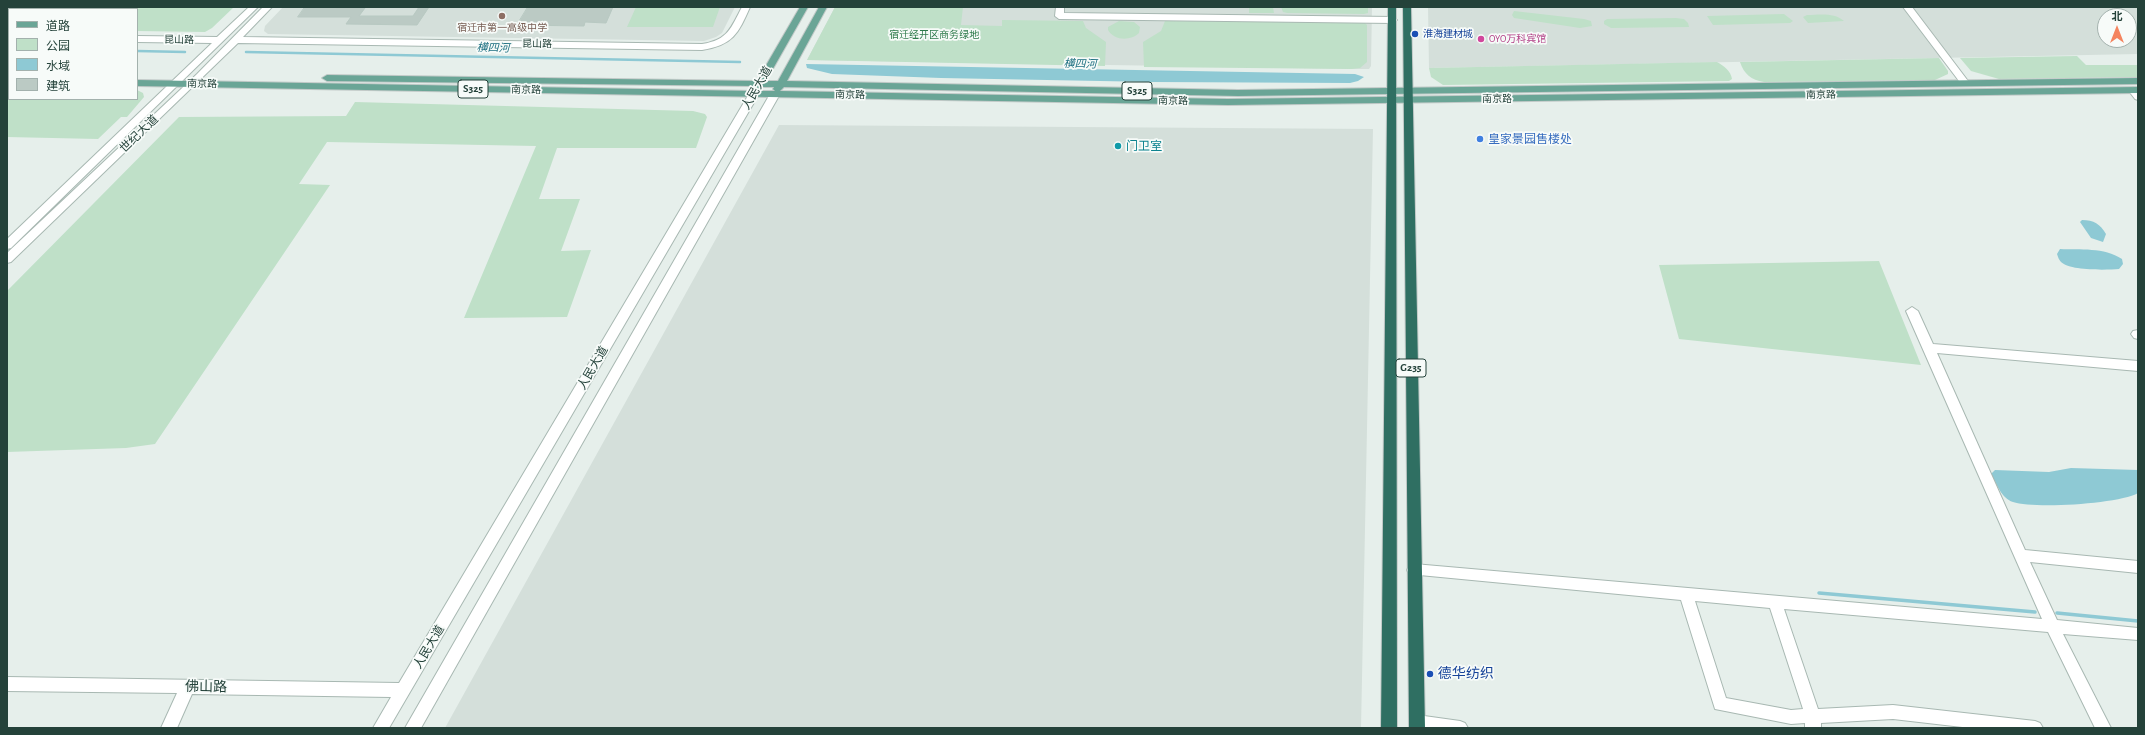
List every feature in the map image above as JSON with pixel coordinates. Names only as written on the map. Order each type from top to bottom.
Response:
[{"type":"highway","name":"G235","points":[[1389,728],[1392,7]]},
{"type":"highway","name":"G235","points":[[1407,7],[1417,725]]},
{"type":"main road","name":"人民大道","points":[[757,89],[804,7]]},
{"type":"main road","name":"人民大道","points":[[778,89],[823,7]]},
{"type":"main road","name":"南京路","points":[[138,75],[757,89]]},
{"type":"main road","name":"南京路","points":[[138,83],[778,89],[1228,102],[1408,95],[1965,83],[2138,81]]},
{"type":"main road","name":"南京路","points":[[1408,95],[2136,92]]},
{"type":"street","name":"世纪大道","points":[[7,245],[176,84],[254,7]]},
{"type":"street","name":"世纪大道","points":[[7,260],[192,84],[268,7]]},
{"type":"street","name":"昆山路","points":[[236,40],[702,47],[720,44],[732,36],[746,7]]},
{"type":"street","points":[[1277,7],[1279,19]]},
{"type":"street","points":[[1906,7],[1965,83]]},
{"type":"street","points":[[1060,12],[1279,19],[1393,20]]},
{"type":"street","name":"昆山路","points":[[138,39],[220,40]]},
{"type":"street","name":"人民大道","points":[[381,728],[757,89]]},
{"type":"street","name":"人民大道","points":[[413,728],[778,89]]},
{"type":"street","points":[[1912,311],[2052,626],[2103,728]]},
{"type":"street","points":[[1928,348],[2138,366]]},
{"type":"street","points":[[2020,555],[2138,567]]},
{"type":"street","points":[[1414,570],[2138,634]]},
{"type":"street","points":[[1686,594],[1720,704],[1813,722],[1894,712],[2035,728]]},
{"type":"street","points":[[1775,602],[1813,722]]},
{"type":"street","name":"佛山路","points":[[7,684],[404,690]]},
{"type":"street","points":[[169,728],[188,687]]},
{"type":"street","points":[[1417,725],[1460,728]]},
{"type":"shaded area","name":"宿迁市第一高级中学","points":[[283,7],[735,7],[722,33],[716,37],[704,41],[268,34],[264,31],[265,26]]},
{"type":"shaded area","points":[[835,7],[1372,7],[1371,66],[1369,69],[1352,69],[807,60]]},
{"type":"shaded area","name":"淮海建材城","points":[[1428,7],[2138,7],[2138,54],[1429,68]]},
{"type":"shaded area","points":[[779,125],[1373,129],[1361,728],[445,728]]},
{"type":"green space","points":[[7,7],[234,7],[212,28],[205,32],[138,31],[138,8],[8,8],[7,28]]},
{"type":"green space","points":[[636,7],[720,7],[713,27],[627,27]]},
{"type":"green space","name":"宿迁经开区商务绿地","points":[[835,7],[963,7],[961,25],[1002,26],[1002,20],[1083,21],[1086,28],[1106,42],[1105,66],[807,60]]},
{"type":"green space","points":[[1249,7],[1273,7],[1274,13],[1249,13]]},
{"type":"green space","points":[[1281,7],[1368,7],[1368,13],[1287,13],[1283,12]]},
{"type":"green space","points":[[1514,11],[1584,19],[1591,21],[1592,26],[1580,28],[1514,18],[1512,15]]},
{"type":"green space","points":[[1784,14],[1793,21],[1790,23],[1713,25],[1707,16]]},
{"type":"green space","points":[[1807,15],[1831,15],[1844,21],[1808,23],[1803,17]]},
{"type":"green space","points":[[1607,19],[1684,19],[1688,23],[1689,27],[1611,28],[1604,24],[1604,21]]},
{"type":"green space","points":[[1119,21],[1134,22],[1140,27],[1139,33],[1136,36],[1123,39],[1114,36],[1108,30],[1108,27]]},
{"type":"green space","points":[[1165,21],[1365,23],[1367,25],[1367,62],[1360,68],[1352,69],[1144,67],[1143,42],[1161,31]]},
{"type":"green space","points":[[2077,56],[2086,65],[2138,65],[2138,77],[1999,79],[1971,71],[1960,58]]},
{"type":"green space","points":[[1939,58],[1948,71],[1948,74],[1935,80],[1764,82],[1755,80],[1749,76],[1740,62]]},
{"type":"green space","points":[[1717,62],[1729,71],[1732,79],[1729,81],[1443,85],[1431,77],[1429,68]]},
{"type":"green space","points":[[7,88],[8,100],[138,100],[138,90],[143,93],[144,97],[127,117],[121,117],[98,139],[7,137]]},
{"type":"green space","points":[[355,102],[693,111],[705,114],[707,117],[696,148],[557,148],[539,199],[580,199],[561,251],[591,250],[567,317],[464,318],[536,146],[327,142],[299,184],[330,185],[155,444],[126,448],[7,452],[7,291],[179,117],[346,116]]},
{"type":"green space","points":[[1879,261],[1921,365],[1679,339],[1659,265]]},
{"type":"water","points":[[806,64],[1355,74],[1364,77],[1358,81],[1350,83],[1153,82],[941,78],[832,74],[807,68]]},
{"type":"water","points":[[2082,220],[2096,223],[2101,228],[2106,234],[2103,242],[2091,238],[2080,222]]},
{"type":"water","points":[[2060,249],[2100,251],[2115,255],[2122,259],[2123,264],[2119,269],[2098,270],[2072,267],[2061,262],[2057,254]]},
{"type":"water","points":[[2071,468],[2138,470],[2138,493],[2128,497],[2096,503],[2057,505],[2024,504],[2013,502],[2005,497],[1991,474],[1995,470],[2049,472]]},
{"type":"building","points":[[305,7],[365,8],[359,16],[413,16],[419,7],[429,7],[417,25],[346,24],[351,17],[298,17]]},
{"type":"building","points":[[528,7],[613,7],[606,23],[585,22],[584,26],[517,25]]},
{"type":"waterway","name":"横四河","points":[[138,51],[185,52]]},
{"type":"waterway","name":"横四河","points":[[246,52],[740,62]]},
{"type":"waterway","points":[[1819,593],[2035,612]]},
{"type":"waterway","points":[[2057,613],[2138,621]]},
{"type":"place","name":"宿迁市第一高级中学","points":[[502,16]]},
{"type":"place","name":"淮海建材城","points":[[1415,34]]},
{"type":"place","name":"OYO万科宾馆","points":[[1481,39]]},
{"type":"place","name":"皇家景园售楼处","points":[[1480,139]]},
{"type":"place","name":"门卫室","points":[[1118,146]]},
{"type":"place","name":"德华纺织","points":[[1430,674]]}]
